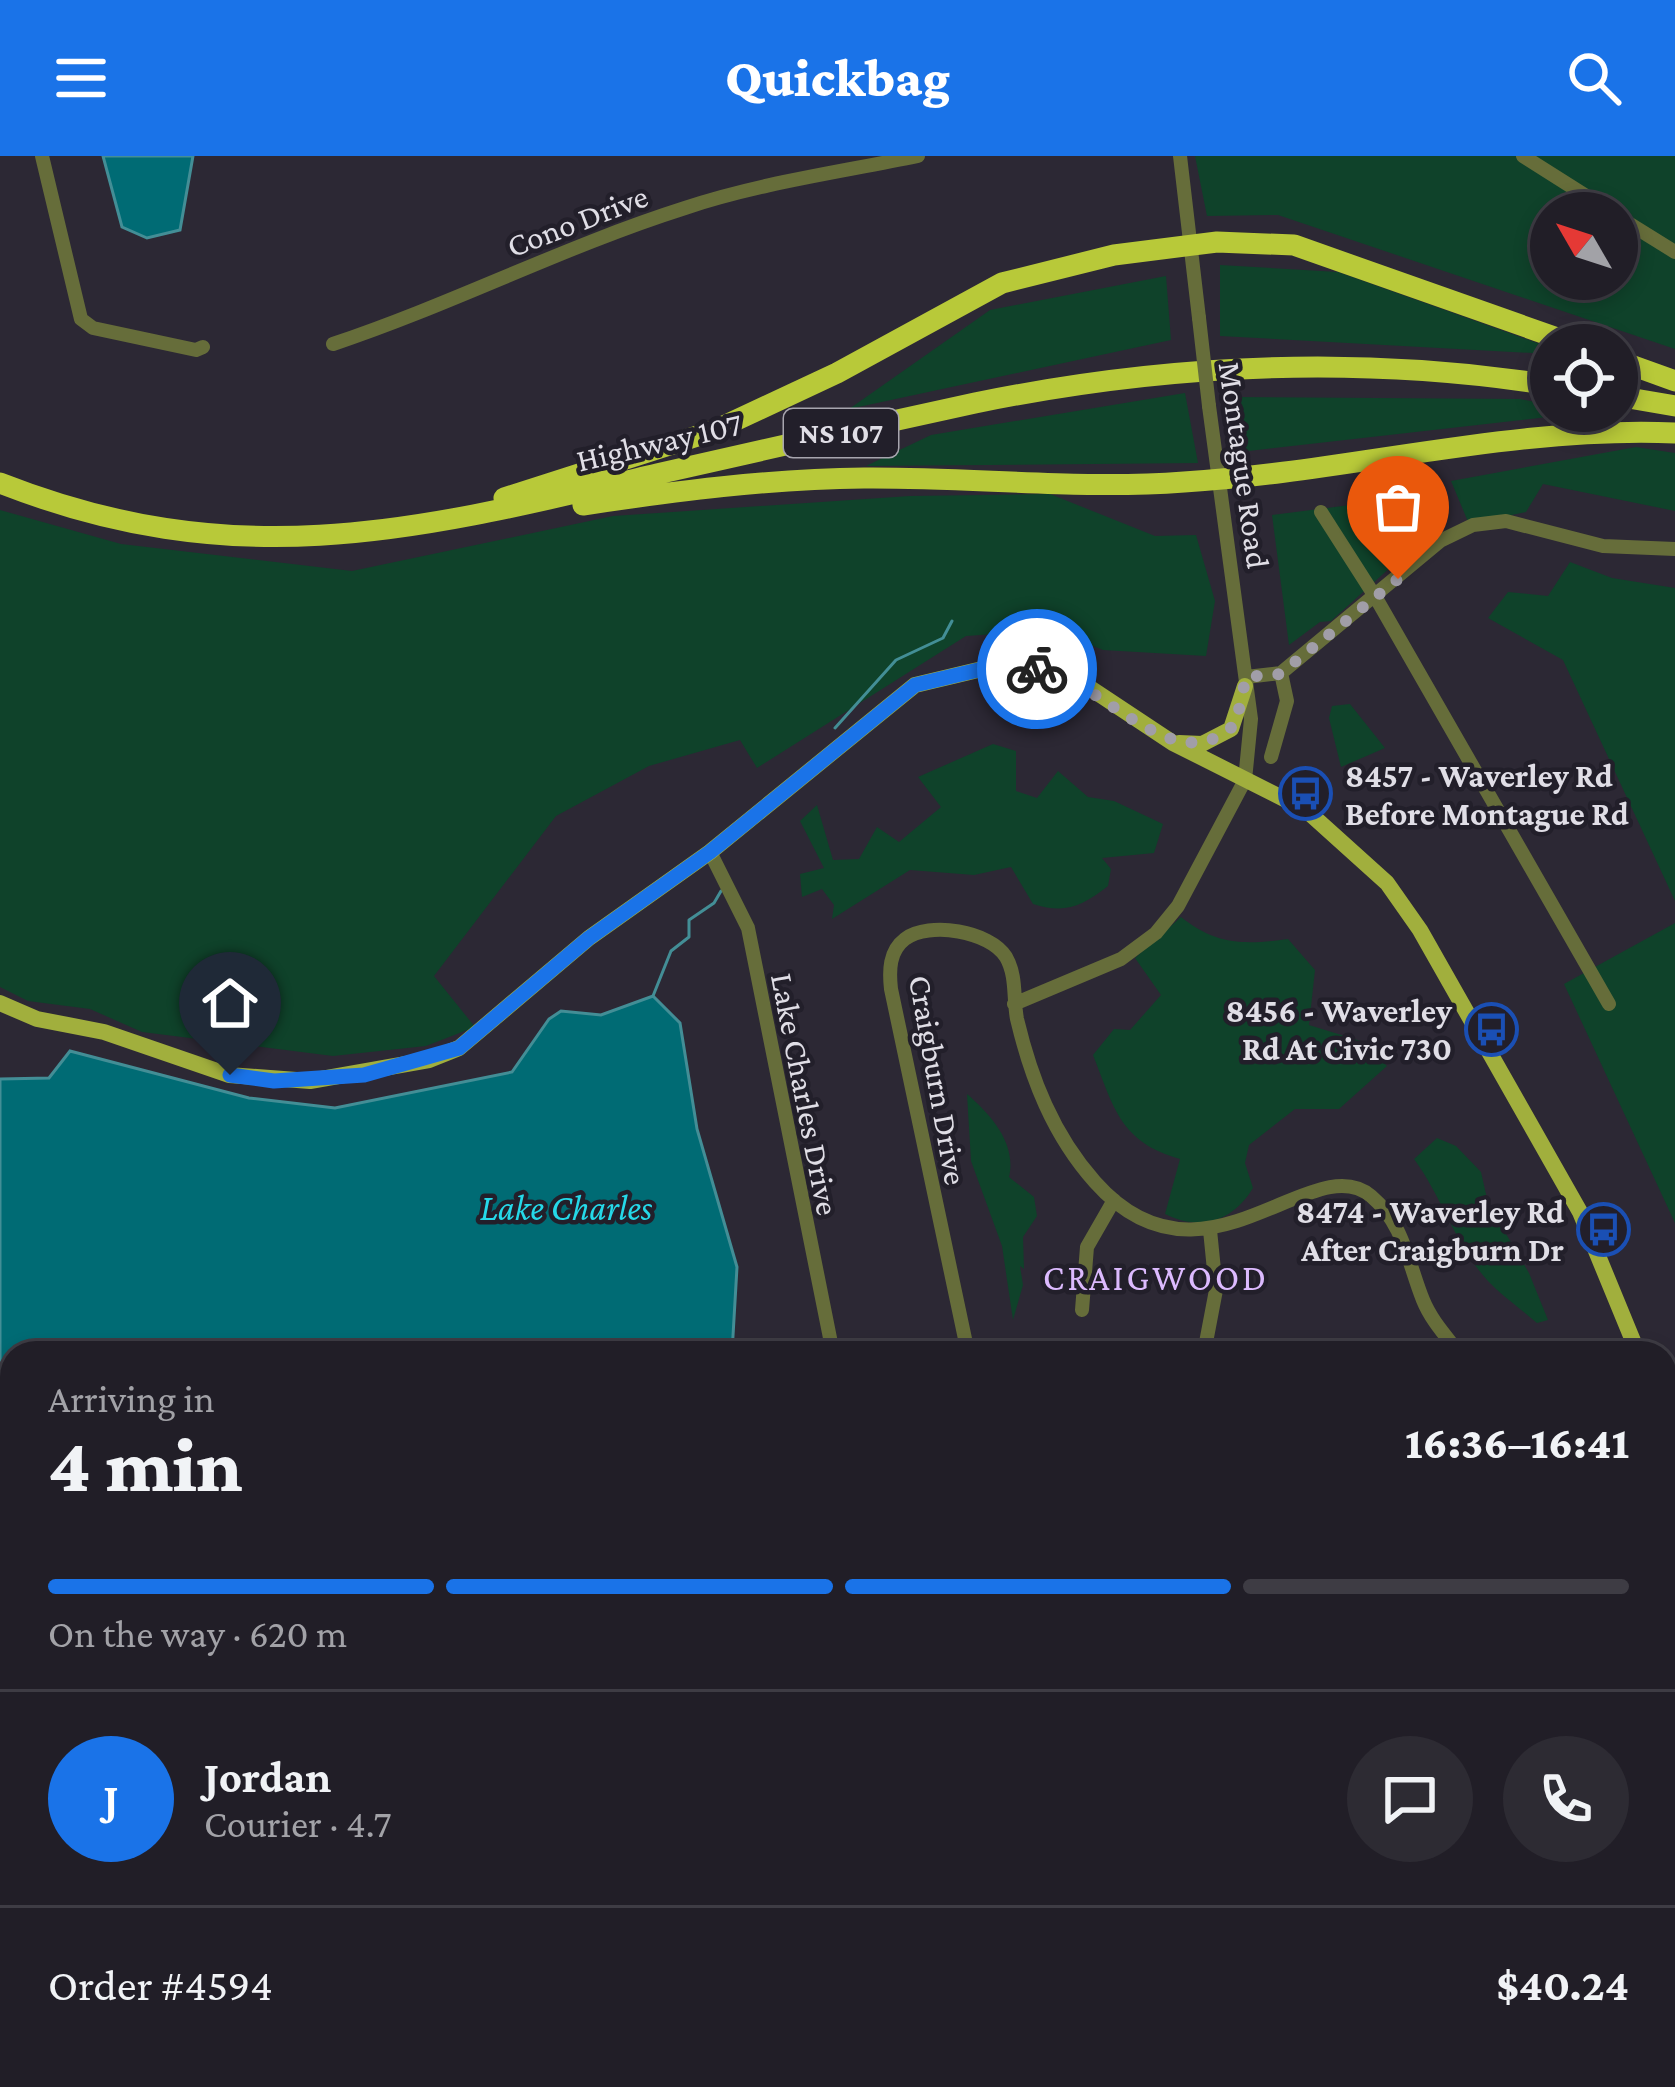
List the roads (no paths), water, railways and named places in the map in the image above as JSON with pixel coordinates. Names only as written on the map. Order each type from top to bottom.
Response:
[{"type":"highway","points":[[364,536],[495,501],[713,430],[837,374],[973,296],[1033,271],[1189,246],[1270,240],[1294,244],[1530,328]]},
{"type":"highway","name":"Highway 107","points":[[0,483],[49,502],[140,524],[225,536],[364,536],[477,518],[958,407],[1166,373],[1355,366],[1530,383]]},
{"type":"highway","points":[[1638,368],[1675,381]]},
{"type":"highway","points":[[1638,399],[1675,406]]},
{"type":"highway","points":[[477,518],[722,485],[866,478],[1049,486],[1220,477],[1570,434],[1675,433]]},
{"type":"main road","points":[[0,1003],[37,1019],[104,1032],[229,1075],[310,1081],[396,1069],[459,1048],[589,938],[710,852],[915,685],[999,665],[1048,670],[1081,682],[1172,743],[1328,826],[1368,861],[1405,905],[1580,1212],[1633,1341]]},
{"type":"main road","points":[[1172,743],[1202,743],[1231,729],[1245,682]]},
{"type":"street","points":[[42,156],[81,319],[104,332],[196,350],[203,346]]},
{"type":"street","name":"Cono Drive","points":[[333,344],[414,317],[545,259],[686,207],[918,156]]},
{"type":"street","name":"Montague Road","points":[[1180,156],[1252,729],[1245,780]]},
{"type":"street","points":[[1523,156],[1580,192]]},
{"type":"street","points":[[1638,229],[1675,252]]},
{"type":"street","points":[[1322,512],[1609,1004]]},
{"type":"street","points":[[1245,682],[1280,674],[1458,530],[1489,522],[1526,524],[1603,546],[1675,549]]},
{"type":"street","points":[[1270,757],[1287,701],[1280,674]]},
{"type":"street","points":[[1014,1004],[1121,959],[1156,933],[1184,896],[1245,780]]},
{"type":"street","name":"Lake Charles Drive","points":[[710,852],[748,928],[831,1341]]},
{"type":"street","name":"Craigburn Drive","points":[[965,1341],[891,989],[896,950],[908,936],[926,931],[984,938],[1005,956],[1030,1073],[1047,1110],[1095,1183],[1114,1200],[1173,1229],[1210,1230]]},
{"type":"street","points":[[1206,1341],[1216,1290],[1210,1230],[1327,1186],[1358,1188],[1373,1197],[1406,1244],[1426,1306],[1451,1341]]},
{"type":"street","points":[[1082,1310],[1087,1247],[1114,1200]]},
{"type":"water","points":[[103,156],[193,156],[180,230],[147,238],[122,227]]},
{"type":"water","name":"Lake Charles","points":[[653,996],[680,1023],[697,1129],[737,1267],[733,1341],[0,1341],[0,1079],[49,1078],[70,1051],[249,1098],[335,1108],[512,1072],[549,1019],[561,1011],[601,1015]]},
{"type":"waterway","points":[[835,728],[896,660],[943,638],[952,621]]},
{"type":"waterway","points":[[653,996],[671,951],[689,937],[689,920],[714,903],[721,891]]},
{"type":"place","name":"8457 - Waverley Rd Before Montague Rd","points":[[1306,794]]},
{"type":"place","name":"8456 - Waverley Rd At Civic 730","points":[[1491,1029]]},
{"type":"place","name":"8474 - Waverley Rd After Craigburn Dr","points":[[1603,1230]]},
{"type":"district","name":"CRAIGWOOD","points":[[1156,1277]]}]
